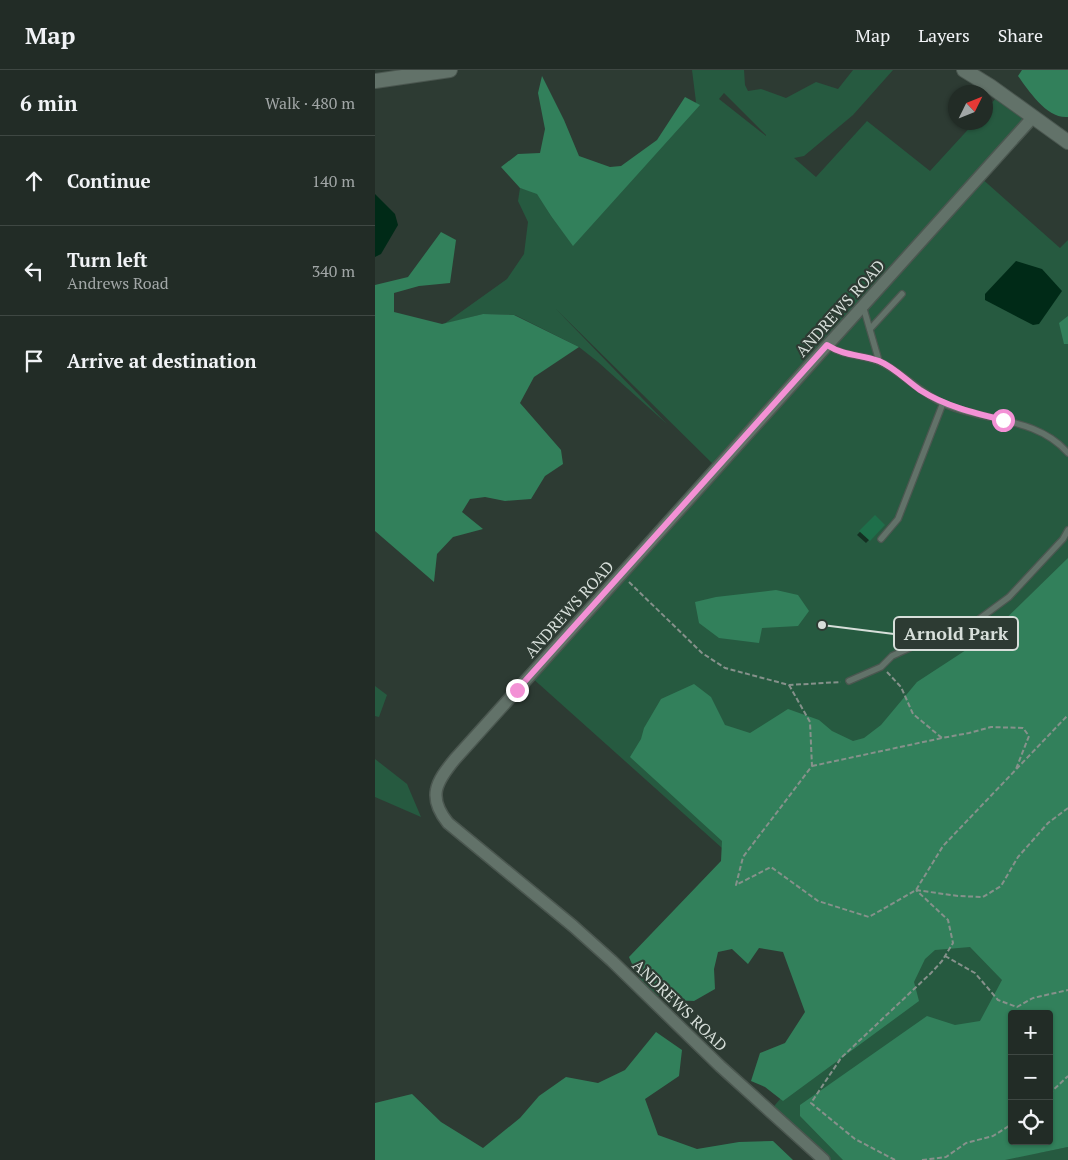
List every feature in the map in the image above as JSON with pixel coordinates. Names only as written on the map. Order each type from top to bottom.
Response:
[{"type":"street","points":[[375,81],[450,70]]},
{"type":"street","points":[[964,70],[1068,142]]},
{"type":"street","name":"ANDREWS ROAD","points":[[824,1160],[720,1066],[612,961],[573,926],[448,823],[439,812],[436,801],[436,787],[443,774],[1033,117]]},
{"type":"lane","points":[[870,329],[902,294]]},
{"type":"lane","points":[[863,306],[879,361]]},
{"type":"lane","points":[[827,345],[838,352],[879,361],[943,403],[977,414],[1016,423],[1050,436],[1068,453]]},
{"type":"lane","points":[[881,539],[898,519],[943,403]]},
{"type":"lane","points":[[849,681],[881,667],[892,656],[917,644],[948,640],[975,623],[1009,597],[1063,539],[1068,530]]},
{"type":"path","points":[[621,575],[702,653],[725,668],[789,685],[849,681]]},
{"type":"path","points":[[881,667],[901,687],[913,714],[942,738]]},
{"type":"path","points":[[789,685],[810,722],[812,766],[743,856],[736,885],[771,866],[818,901],[869,917],[916,890],[943,846],[1068,714]]},
{"type":"path","points":[[812,766],[991,727],[1023,728],[1029,736],[1016,770]]},
{"type":"path","points":[[916,890],[958,896],[983,897],[1001,886],[1018,857],[1048,823],[1068,808]]},
{"type":"path","points":[[895,1160],[855,1140],[811,1103],[841,1058],[931,973],[945,956],[953,942],[948,920],[916,890]]},
{"type":"path","points":[[945,956],[975,973],[998,1000],[1017,1006],[1033,998],[1068,990]]},
{"type":"path","points":[[1053,1090],[1068,1076]]},
{"type":"path","points":[[922,1160],[945,1157],[966,1143],[993,1136],[1008,1127]]},
{"type":"shaded area","points":[[692,70],[744,70],[745,85],[748,91],[761,89],[786,98],[816,82],[838,89],[853,70],[893,70],[853,115],[804,156],[794,158],[816,177],[867,121],[930,171],[968,130],[993,130],[993,102],[1000,93],[1033,117],[980,177],[1060,248],[1068,240],[1068,1124],[1053,1138],[1053,1010],[1008,1010],[1008,1145],[1046,1145],[1038,1153],[1068,1147],[1068,1160],[824,1160],[770,1111],[877,984],[763,884],[654,1001],[632,985],[741,865],[530,676],[717,468],[556,309],[667,424],[579,347],[515,315],[483,314],[444,324],[507,279],[524,254],[528,222],[518,201],[520,188],[537,193],[570,241],[696,102]],"holes":[[[724,93],[766,135],[719,99]]]},
{"type":"shaded area","points":[[1022,70],[1068,70],[1068,117],[1053,114],[1039,103],[1018,76]]},
{"type":"shaded area","points":[[542,76],[579,156],[610,167],[621,166],[657,140],[685,97],[700,105],[573,246],[537,194],[520,188],[501,167],[518,154],[540,153],[545,129],[538,93]]},
{"type":"shaded area","points":[[375,194],[395,214],[398,225],[381,254],[375,257]]},
{"type":"shaded area","points":[[441,232],[456,240],[450,283],[419,286],[394,293],[394,312],[442,324],[483,314],[514,315],[579,347],[534,377],[520,403],[561,450],[563,464],[545,476],[531,499],[505,501],[485,497],[470,499],[462,512],[483,529],[453,537],[437,554],[434,582],[375,531],[375,285],[408,277]]},
{"type":"shaded area","points":[[1016,261],[1042,269],[1062,291],[1039,324],[1033,325],[985,300],[985,294]]},
{"type":"shaded area","points":[[1068,316],[1068,344],[1064,344],[1059,323]]},
{"type":"shaded area","points":[[1068,558],[1068,1147],[1005,1160],[843,1160],[800,1116],[800,1105],[927,1016],[955,1025],[980,1021],[1002,980],[970,947],[935,950],[925,959],[914,982],[919,1001],[783,1101],[765,1087],[751,1081],[760,1053],[785,1043],[805,1012],[783,952],[759,948],[748,964],[732,949],[718,952],[714,969],[715,989],[694,1001],[671,1000],[632,964],[629,957],[721,861],[722,841],[630,757],[661,699],[694,684],[711,697],[725,725],[750,733],[788,709],[819,720],[832,731],[853,741],[864,738],[881,725],[917,682],[989,635]]},
{"type":"shaded area","points":[[776,590],[798,595],[809,611],[798,626],[762,628],[759,643],[719,638],[699,623],[695,602],[716,597]]},
{"type":"shaded area","points":[[375,686],[387,695],[379,717],[375,716]]},
{"type":"shaded area","points":[[375,759],[407,784],[421,817],[375,797]]},
{"type":"shaded area","points":[[656,1032],[682,1050],[679,1076],[645,1099],[658,1135],[697,1149],[739,1142],[773,1141],[793,1160],[375,1160],[375,1103],[412,1094],[441,1122],[483,1148],[520,1118],[539,1096],[566,1077],[598,1083],[625,1070]]},
{"type":"building","points":[[875,515],[885,525],[870,541],[859,531]]},
{"type":"place","name":"Arnold Park","points":[[822,625]]},
{"type":"route","points":[[517,690],[827,345],[838,352],[879,361],[943,403],[1003,420]]}]
